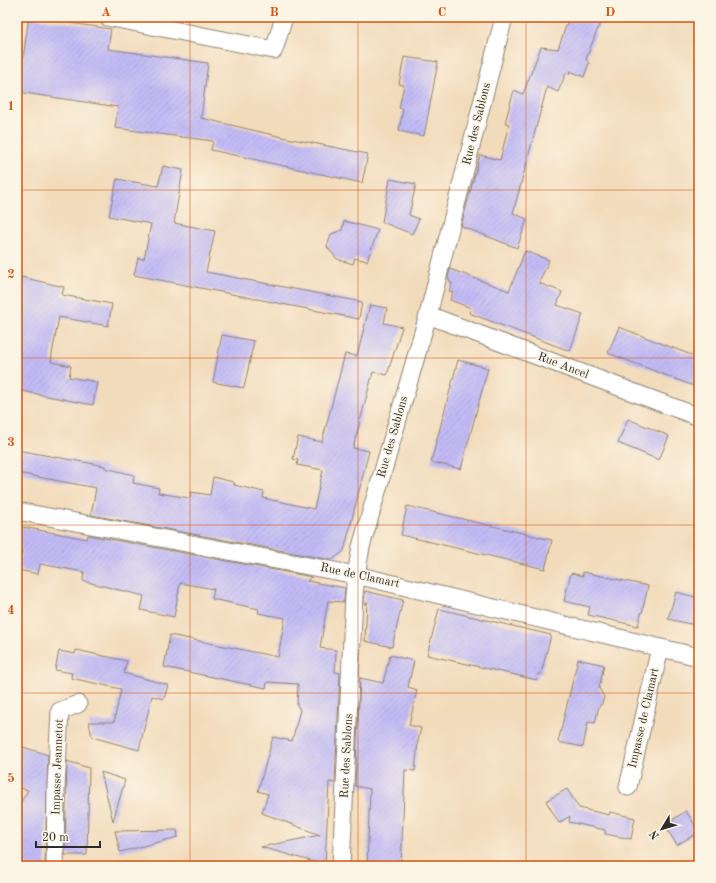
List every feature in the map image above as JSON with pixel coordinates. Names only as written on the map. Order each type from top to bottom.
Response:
[{"type":"street","points":[[107,17],[274,50],[284,17]]},
{"type":"street","name":"Rue des Sablons","points":[[341,866],[356,574],[361,547],[428,315],[504,17]]},
{"type":"street","name":"Rue Ancel","points":[[428,315],[699,417]]},
{"type":"street","name":"Rue de Clamart","points":[[17,511],[356,574],[699,657]]},
{"type":"street","name":"Impasse de Clamart","points":[[628,787],[660,648]]},
{"type":"street","name":"Impasse Jeannetot","points":[[55,866],[56,788],[60,711],[78,704]]},
{"type":"building","points":[[29,17],[111,29],[108,49],[208,63],[201,118],[282,137],[368,154],[362,183],[211,150],[213,141],[115,128],[118,107],[18,92]]},
{"type":"building","points":[[569,17],[586,17],[600,23],[586,59],[589,63],[584,77],[570,71],[569,74],[566,73],[558,92],[547,87],[513,213],[527,219],[517,248],[461,226],[480,155],[500,160],[509,124],[505,123],[514,90],[523,94],[541,47],[558,49]]},
{"type":"building","points":[[404,57],[438,62],[424,136],[399,131],[403,109],[399,108],[404,85],[399,84]]},
{"type":"building","points":[[163,166],[183,170],[174,223],[215,231],[206,272],[362,302],[359,319],[134,275],[138,258],[144,259],[151,224],[109,216],[117,179],[158,186]]},
{"type":"building","points":[[390,179],[416,184],[409,215],[419,219],[412,234],[382,222]]},
{"type":"building","points":[[344,221],[378,230],[367,261],[355,258],[353,264],[337,259],[327,247],[331,234],[342,230]]},
{"type":"building","points":[[525,251],[549,260],[539,283],[562,292],[557,305],[583,314],[570,351],[469,313],[471,308],[450,300],[453,292],[449,291],[452,284],[448,278],[450,269],[509,291]]},
{"type":"building","points":[[17,276],[64,287],[62,295],[112,304],[108,326],[59,317],[52,354],[51,362],[71,366],[69,377],[97,382],[93,405],[17,390]]},
{"type":"building","points":[[370,305],[387,308],[384,323],[402,327],[387,375],[373,372],[353,448],[369,451],[344,551],[332,560],[91,515],[96,488],[17,473],[17,450],[105,466],[105,468],[134,475],[133,483],[159,488],[158,493],[190,498],[191,492],[210,495],[213,477],[233,482],[235,483],[234,485],[264,492],[263,498],[314,509],[323,470],[297,465],[298,460],[293,459],[298,437],[322,442],[345,354],[357,356]]},
{"type":"building","points":[[619,327],[699,358],[699,388],[608,353]]},
{"type":"building","points":[[222,335],[254,341],[244,388],[213,382]]},
{"type":"building","points":[[458,360],[488,368],[461,469],[431,462]]},
{"type":"building","points":[[628,419],[669,436],[659,460],[618,443]]},
{"type":"building","points":[[407,506],[552,540],[545,569],[401,535]]},
{"type":"building","points":[[17,526],[87,539],[88,535],[312,577],[307,581],[345,588],[344,602],[328,601],[320,648],[336,650],[335,672],[340,673],[335,783],[329,782],[325,865],[261,847],[320,835],[262,813],[268,794],[258,791],[273,737],[292,741],[300,710],[297,705],[298,684],[267,682],[266,688],[164,667],[170,635],[278,657],[285,618],[258,613],[259,609],[212,599],[214,589],[180,583],[174,617],[141,610],[144,596],[83,581],[84,572],[40,564],[38,574],[18,570],[22,551],[17,550]]},
{"type":"building","points":[[583,572],[648,586],[638,626],[588,615],[590,607],[564,601],[571,573],[583,576]]},
{"type":"building","points":[[365,591],[403,600],[392,647],[365,641],[367,604],[364,604]]},
{"type":"building","points":[[676,592],[699,598],[699,626],[668,619]]},
{"type":"building","points":[[439,609],[551,635],[541,674],[538,674],[537,680],[427,655]]},
{"type":"building","points":[[76,650],[127,661],[124,673],[168,685],[164,699],[152,696],[139,750],[92,737],[89,722],[114,722],[121,689],[71,678],[72,673],[55,670],[59,651],[75,654]]},
{"type":"building","points":[[390,655],[414,661],[408,687],[417,690],[409,725],[421,728],[415,771],[405,770],[401,866],[367,866],[370,789],[355,786],[360,678],[383,683]]},
{"type":"building","points":[[578,659],[604,665],[599,688],[604,697],[602,704],[599,706],[595,723],[588,722],[583,747],[558,742]]},
{"type":"building","points":[[17,745],[48,755],[45,866],[17,866],[17,809],[28,790],[17,787]]},
{"type":"building","points":[[67,761],[89,768],[87,855],[65,855]]},
{"type":"building","points":[[101,772],[125,780],[113,821]]},
{"type":"building","points":[[567,789],[579,808],[609,815],[610,812],[635,818],[631,839],[605,834],[605,830],[569,822],[570,816],[559,823],[546,801]]},
{"type":"building","points":[[686,811],[699,832],[677,845],[664,825]]},
{"type":"building","points":[[177,830],[178,837],[120,852],[115,831]]}]
